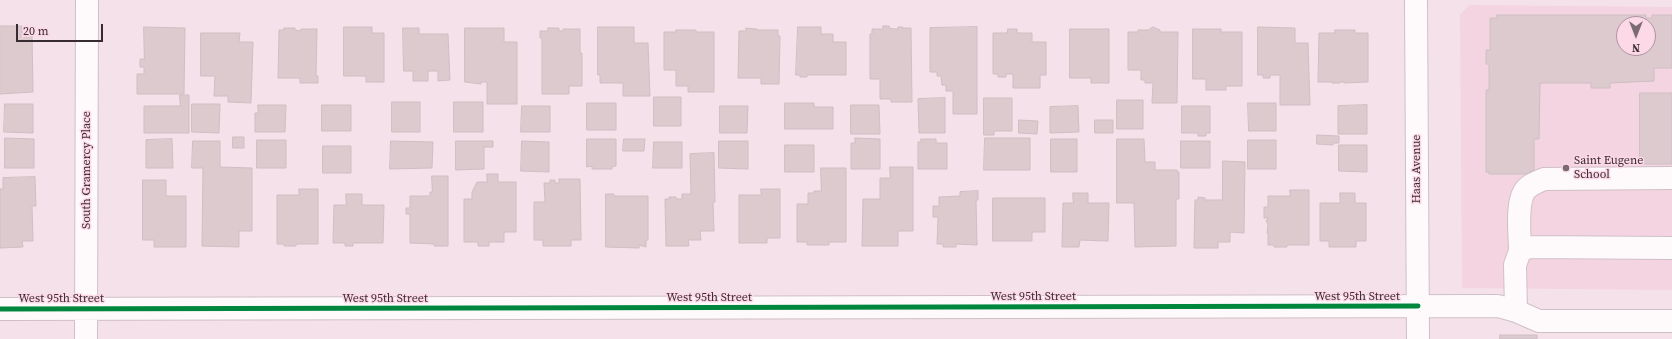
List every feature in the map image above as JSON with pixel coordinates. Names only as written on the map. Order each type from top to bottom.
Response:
[{"type":"street","name":"South Gramercy Place","points":[[86,339],[87,0]]},
{"type":"street","name":"Haas Avenue","points":[[1416,0],[1418,339]]},
{"type":"street","points":[[1516,311],[1515,265],[1520,251],[1520,204],[1524,192],[1532,183],[1544,179],[1672,178]]},
{"type":"street","points":[[1520,251],[1529,247],[1672,248]]},
{"type":"street","name":"West 95th Street","points":[[0,309],[1498,306],[1516,311],[1539,321],[1672,321]]},
{"type":"shaded area","name":"Saint Eugene School","points":[[1469,5],[1672,7],[1672,290],[1462,288],[1460,15]]},
{"type":"building","points":[[1497,15],[1646,15],[1616,16],[1616,56],[1656,56],[1656,16],[1652,15],[1672,15],[1672,68],[1654,68],[1654,81],[1610,83],[1610,88],[1591,88],[1591,83],[1540,83],[1539,139],[1534,139],[1534,171],[1530,171],[1530,174],[1489,174],[1489,172],[1486,172],[1486,90],[1489,90],[1489,64],[1486,64],[1486,50],[1490,50],[1490,18],[1497,18]]},
{"type":"building","points":[[0,26],[22,26],[22,33],[32,33],[33,92],[0,94]]},
{"type":"building","points":[[883,26],[889,26],[889,28],[895,29],[898,29],[898,27],[903,27],[903,29],[911,28],[912,102],[891,102],[891,99],[880,99],[880,79],[870,79],[870,34],[872,34],[872,29],[883,29]]},
{"type":"building","points":[[144,27],[185,28],[184,94],[137,94],[137,74],[144,74],[144,67],[140,67],[140,59],[144,59]]},
{"type":"building","points":[[344,27],[372,27],[372,33],[384,33],[384,82],[366,82],[366,76],[344,76]]},
{"type":"building","points":[[598,27],[634,27],[634,43],[648,43],[650,96],[623,96],[623,83],[600,83],[600,75],[598,75]]},
{"type":"building","points":[[798,27],[821,27],[821,34],[833,34],[833,42],[846,42],[846,75],[807,75],[807,77],[800,77],[800,75],[796,75]]},
{"type":"building","points":[[977,27],[977,114],[953,114],[953,91],[946,91],[946,85],[942,85],[941,76],[937,76],[937,72],[930,72],[930,28]]},
{"type":"building","points":[[1153,27],[1160,30],[1160,32],[1178,32],[1177,103],[1152,103],[1153,83],[1145,83],[1145,80],[1141,80],[1141,70],[1128,70],[1128,32],[1148,30]]},
{"type":"building","points":[[1258,27],[1295,28],[1295,43],[1308,43],[1310,105],[1280,105],[1280,75],[1270,75],[1270,78],[1263,78],[1263,75],[1258,75]]},
{"type":"building","points":[[284,28],[295,28],[295,30],[301,31],[301,29],[317,29],[316,76],[318,76],[318,83],[300,83],[300,78],[278,78],[279,30],[284,30]]},
{"type":"building","points":[[403,28],[419,28],[419,34],[448,34],[450,80],[438,81],[438,71],[428,71],[428,81],[413,81],[413,71],[404,71]]},
{"type":"building","points":[[465,28],[504,28],[504,42],[517,42],[517,104],[487,104],[487,82],[481,82],[481,84],[465,82]]},
{"type":"building","points":[[548,28],[559,28],[559,31],[563,31],[563,29],[580,29],[582,86],[569,86],[569,94],[542,94],[542,38],[540,38],[540,31],[548,31]]},
{"type":"building","points":[[746,28],[757,30],[778,30],[778,36],[780,36],[779,84],[761,84],[761,78],[738,78],[739,31],[746,31]]},
{"type":"building","points":[[1008,29],[1017,29],[1017,33],[1032,33],[1032,42],[1046,42],[1046,75],[1040,75],[1040,88],[1013,88],[1013,74],[1006,74],[1006,77],[998,77],[998,74],[993,74],[993,33],[1007,33]]},
{"type":"building","points":[[1070,29],[1109,29],[1109,83],[1091,83],[1091,78],[1070,78]]},
{"type":"building","points":[[1193,29],[1221,29],[1221,32],[1242,32],[1242,86],[1226,86],[1226,90],[1206,90],[1206,79],[1193,79]]},
{"type":"building","points":[[676,30],[714,32],[714,92],[688,92],[688,86],[676,86],[676,70],[664,70],[664,32],[676,32]]},
{"type":"building","points":[[1335,30],[1355,30],[1355,33],[1368,33],[1368,82],[1318,82],[1319,33],[1335,33]]},
{"type":"building","points":[[201,33],[240,33],[239,42],[253,42],[251,103],[228,102],[228,96],[214,96],[215,76],[201,76]]},
{"type":"building","points":[[1640,93],[1672,93],[1672,164],[1640,164]]},
{"type":"building","points":[[180,95],[189,95],[189,133],[144,133],[144,106],[180,106]]},
{"type":"building","points":[[654,97],[681,97],[681,126],[654,126]]},
{"type":"building","points":[[945,98],[945,133],[919,133],[918,99]]},
{"type":"building","points":[[984,98],[1012,98],[1012,131],[994,131],[994,135],[984,135]]},
{"type":"building","points":[[1117,100],[1143,100],[1143,129],[1117,129]]},
{"type":"building","points":[[392,102],[420,102],[420,132],[392,132]]},
{"type":"building","points":[[454,102],[483,102],[483,132],[454,132]]},
{"type":"building","points":[[587,103],[616,103],[616,130],[587,130]]},
{"type":"building","points":[[785,103],[814,103],[814,107],[833,107],[833,129],[785,129]]},
{"type":"building","points":[[1248,103],[1276,103],[1276,131],[1249,131]]},
{"type":"building","points":[[5,104],[33,104],[33,133],[4,132]]},
{"type":"building","points":[[192,104],[220,104],[219,133],[192,132]]},
{"type":"building","points":[[258,105],[286,105],[285,132],[255,132],[255,113],[258,113]]},
{"type":"building","points":[[322,105],[351,105],[351,131],[322,131]]},
{"type":"building","points":[[851,105],[879,105],[880,134],[851,134]]},
{"type":"building","points":[[1367,105],[1367,134],[1338,134],[1338,106]]},
{"type":"building","points":[[522,106],[550,106],[550,132],[521,132]]},
{"type":"building","points":[[720,106],[748,106],[747,133],[720,133]]},
{"type":"building","points":[[1078,106],[1079,132],[1050,133],[1050,107]]},
{"type":"building","points":[[1182,106],[1210,106],[1210,133],[1206,133],[1206,136],[1198,136],[1198,133],[1182,133]]},
{"type":"building","points":[[1019,120],[1038,121],[1037,134],[1019,133]]},
{"type":"building","points":[[1095,120],[1113,120],[1113,133],[1095,133]]},
{"type":"building","points":[[1317,135],[1339,136],[1339,143],[1333,143],[1333,145],[1317,144]]},
{"type":"building","points":[[233,137],[244,137],[244,148],[233,148]]},
{"type":"building","points":[[5,138],[34,139],[34,168],[5,168]]},
{"type":"building","points":[[855,138],[880,139],[880,169],[851,169],[851,143],[855,143]]},
{"type":"building","points":[[985,138],[1030,138],[1030,170],[984,170]]},
{"type":"building","points":[[172,139],[173,168],[146,168],[146,140]]},
{"type":"building","points":[[587,139],[616,139],[616,166],[612,167],[612,169],[592,169],[592,166],[587,167]]},
{"type":"building","points":[[624,139],[645,139],[644,151],[623,151]]},
{"type":"building","points":[[921,139],[936,139],[936,143],[947,143],[947,169],[918,169],[918,142],[921,142]]},
{"type":"building","points":[[1051,139],[1077,139],[1077,172],[1051,172]]},
{"type":"building","points":[[1117,139],[1144,139],[1145,162],[1155,162],[1155,170],[1177,170],[1177,172],[1179,172],[1179,199],[1176,199],[1176,246],[1135,247],[1134,203],[1117,203]]},
{"type":"building","points":[[257,140],[286,140],[286,168],[257,168]]},
{"type":"building","points":[[1248,140],[1276,140],[1276,169],[1248,169]]},
{"type":"building","points":[[193,141],[220,141],[220,167],[252,168],[252,231],[239,231],[239,247],[202,246],[203,168],[192,168]]},
{"type":"building","points":[[391,141],[433,142],[432,168],[390,169]]},
{"type":"building","points":[[456,141],[493,141],[493,147],[484,147],[484,169],[456,170]]},
{"type":"building","points":[[522,141],[549,142],[549,172],[521,171]]},
{"type":"building","points":[[719,141],[748,141],[748,169],[719,168]]},
{"type":"building","points":[[1181,141],[1210,141],[1210,168],[1181,168]]},
{"type":"building","points":[[654,142],[682,142],[682,168],[653,168]]},
{"type":"building","points":[[785,145],[814,145],[814,172],[785,172]]},
{"type":"building","points":[[1339,145],[1367,145],[1367,172],[1339,171]]},
{"type":"building","points":[[323,146],[351,146],[351,173],[323,173]]},
{"type":"building","points":[[714,153],[714,231],[700,231],[701,240],[688,240],[689,246],[666,246],[665,199],[669,199],[669,197],[676,197],[676,199],[682,199],[682,194],[691,194],[690,154]]},
{"type":"building","points":[[1223,161],[1245,162],[1244,233],[1230,232],[1230,242],[1218,242],[1218,248],[1194,248],[1195,200],[1198,200],[1198,197],[1205,198],[1205,200],[1222,200]]},
{"type":"building","points":[[890,167],[913,167],[913,231],[898,231],[898,246],[862,246],[863,199],[880,199],[880,178],[890,178]]},
{"type":"building","points":[[821,168],[846,168],[846,242],[829,242],[829,245],[807,245],[807,242],[797,242],[797,204],[808,204],[808,193],[821,191]]},
{"type":"building","points":[[487,174],[498,174],[498,182],[516,182],[516,232],[504,232],[504,242],[489,242],[489,246],[478,246],[478,242],[464,242],[464,199],[472,199],[472,192],[477,182],[487,182]]},
{"type":"building","points":[[432,176],[448,176],[448,246],[410,243],[410,214],[406,214],[406,208],[410,208],[410,196],[430,196],[430,192],[432,192]]},
{"type":"building","points":[[35,177],[36,206],[32,206],[33,241],[22,241],[23,247],[0,248],[0,189],[3,189],[3,178]]},
{"type":"building","points":[[559,179],[580,179],[581,240],[571,240],[571,246],[543,246],[543,240],[534,240],[534,202],[545,202],[544,183],[550,183],[550,180],[555,180],[555,183],[559,183]]},
{"type":"building","points":[[143,180],[166,180],[166,196],[186,196],[186,247],[154,247],[154,240],[143,240]]},
{"type":"building","points":[[299,189],[318,189],[318,244],[296,244],[296,246],[284,246],[284,244],[277,244],[277,195],[299,195]]},
{"type":"building","points":[[761,189],[780,189],[780,238],[767,238],[767,243],[739,243],[739,195],[761,195]]},
{"type":"building","points":[[1290,190],[1309,190],[1309,245],[1287,245],[1287,247],[1274,247],[1274,245],[1268,245],[1268,225],[1266,220],[1268,220],[1268,218],[1264,218],[1264,207],[1268,207],[1268,196],[1290,196]]},
{"type":"building","points":[[978,191],[978,200],[976,200],[977,245],[956,244],[956,247],[943,247],[943,244],[937,244],[938,217],[933,217],[933,206],[939,206],[939,197],[960,196],[960,192]]},
{"type":"building","points":[[1073,193],[1088,193],[1088,203],[1109,203],[1108,241],[1080,240],[1079,247],[1062,247],[1063,203],[1073,203]]},
{"type":"building","points":[[1340,193],[1355,193],[1355,203],[1366,203],[1366,241],[1356,241],[1356,247],[1329,247],[1329,241],[1320,241],[1320,203],[1340,203]]},
{"type":"building","points":[[346,194],[362,194],[362,205],[384,205],[383,243],[353,243],[353,246],[345,246],[345,243],[333,243],[334,205],[346,205]]},
{"type":"building","points":[[606,194],[614,194],[614,196],[648,196],[648,240],[646,240],[646,247],[639,245],[639,248],[606,247]]},
{"type":"building","points":[[993,198],[1045,198],[1045,232],[1032,232],[1032,241],[993,241]]},
{"type":"building","points":[[1500,335],[1537,335],[1537,339],[1500,339]]},
{"type":"cycle path","points":[[0,309],[1418,306]]},
{"type":"place","name":"Saint Eugene School","points":[[1566,168]]}]
